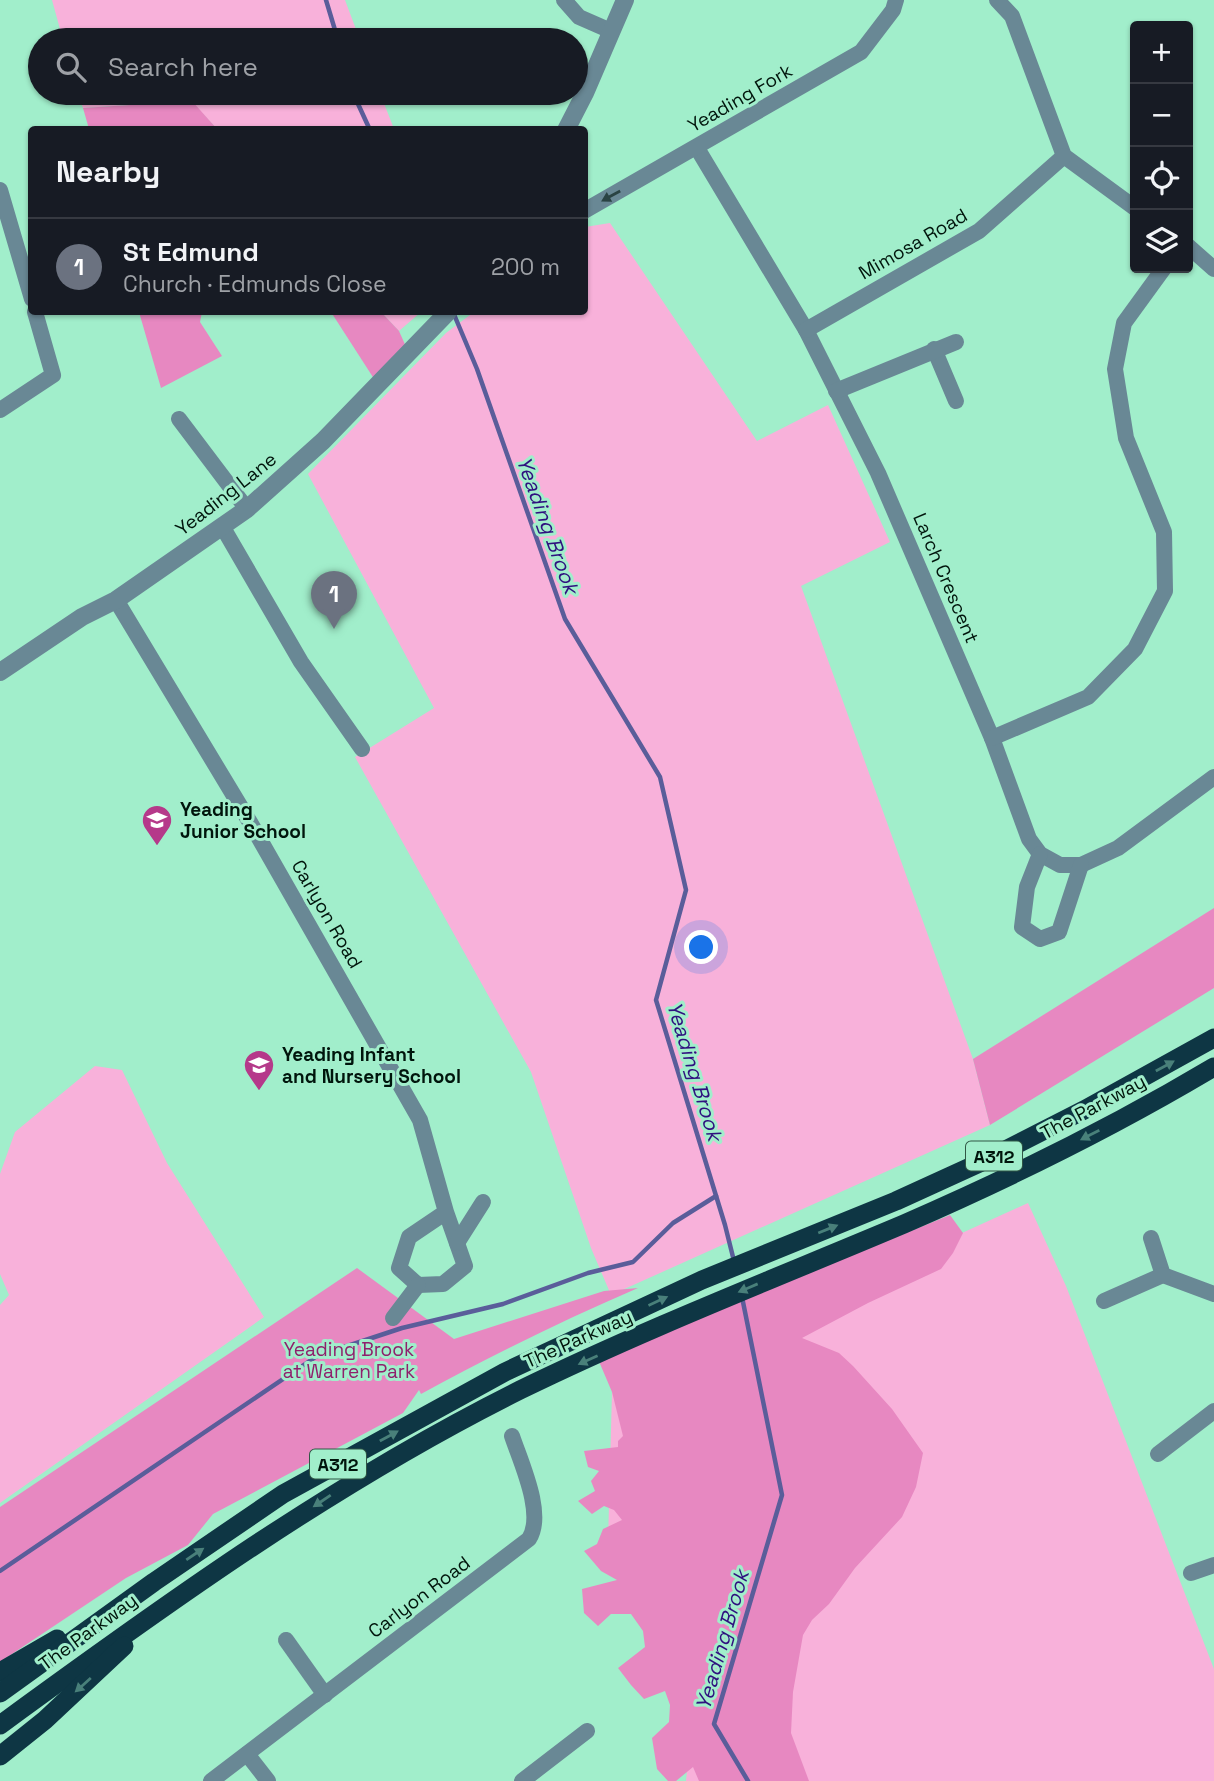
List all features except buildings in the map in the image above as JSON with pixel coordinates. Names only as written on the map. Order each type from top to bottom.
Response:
[{"type":"highway","name":"The Parkway","points":[[0,1693],[154,1582],[283,1494],[505,1372],[702,1280],[896,1202],[988,1159],[1084,1110],[1214,1038]]},
{"type":"highway","name":"The Parkway","points":[[0,1725],[167,1603],[344,1486],[519,1391],[717,1301],[906,1223],[1000,1180],[1097,1132],[1214,1067]]},
{"type":"highway","name":"A312","points":[[0,1672],[154,1582]]},
{"type":"highway","name":"A312","points":[[0,1756],[99,1671],[167,1603]]},
{"type":"street","points":[[564,0],[579,17],[611,31]]},
{"type":"street","points":[[588,86],[625,0]]},
{"type":"street","name":"Yeading Fork","points":[[588,209],[861,52],[893,10],[896,0]]},
{"type":"street","points":[[997,0],[1012,16],[1063,156],[1130,204]]},
{"type":"street","points":[[568,126],[579,105]]},
{"type":"street","name":"Larch Crescent","points":[[697,148],[806,330],[878,473],[992,738],[1028,839],[1041,854]]},
{"type":"street","name":"Mimosa Road","points":[[806,330],[979,231],[1063,156]]},
{"type":"street","points":[[0,190],[28,285]]},
{"type":"street","points":[[1193,250],[1214,269]]},
{"type":"street","points":[[992,738],[1088,697],[1135,649],[1166,591],[1164,532],[1126,438],[1115,369],[1124,323],[1160,273]]},
{"type":"street","points":[[0,410],[53,375],[36,315]]},
{"type":"street","name":"Yeading Lane","points":[[0,671],[82,617],[116,600],[247,509],[323,441],[445,315]]},
{"type":"street","points":[[836,391],[956,342]]},
{"type":"street","points":[[934,349],[956,401]]},
{"type":"street","points":[[178,419],[247,509]]},
{"type":"street","points":[[222,526],[301,662],[362,749]]},
{"type":"street","name":"Carlyon Road","points":[[116,600],[251,824],[420,1120],[446,1213],[466,1266],[443,1284],[418,1285]]},
{"type":"street","points":[[1081,866],[1059,932],[1040,939],[1022,927],[1027,887],[1041,854],[1060,865],[1081,866],[1118,848],[1214,777]]},
{"type":"street","points":[[457,1243],[483,1202]]},
{"type":"street","points":[[393,1318],[418,1285],[399,1268],[409,1237],[446,1213]]},
{"type":"street","points":[[1151,1238],[1163,1275]]},
{"type":"street","points":[[1104,1301],[1163,1275],[1214,1294]]},
{"type":"street","points":[[1157,1454],[1214,1411]]},
{"type":"street","name":"Carlyon Road","points":[[211,1781],[529,1539],[535,1528],[535,1511],[512,1436]]},
{"type":"street","points":[[1191,1573],[1214,1565]]},
{"type":"street","points":[[286,1640],[325,1695]]},
{"type":"street","points":[[522,1781],[587,1731]]},
{"type":"street","points":[[247,1754],[268,1781]]},
{"type":"shaded area","points":[[52,0],[345,0],[356,28],[60,28]]},
{"type":"shaded area","points":[[82,105],[129,105],[83,108]]},
{"type":"shaded area","points":[[195,105],[385,105],[393,126],[214,126]]},
{"type":"shaded area","points":[[610,223],[757,441],[828,405],[890,542],[801,586],[973,1059],[990,1125],[611,1295],[591,1248],[531,1072],[355,757],[434,708],[308,474],[446,333],[470,315],[588,315],[588,227]]},
{"type":"shaded area","points":[[384,315],[418,315],[399,331]]},
{"type":"shaded area","points":[[95,1066],[122,1070],[167,1163],[264,1317],[0,1503],[0,1305],[9,1295],[0,1274],[0,1174],[15,1132]]},
{"type":"shaded area","points":[[1028,1203],[1066,1286],[1214,1669],[1214,1781],[686,1781],[691,1726],[608,1543],[612,1392]]},
{"type":"green space","points":[[196,105],[214,126],[88,126],[83,108]]},
{"type":"green space","points":[[140,315],[201,315],[200,322],[222,356],[161,388]]},
{"type":"green space","points":[[333,315],[384,315],[399,331],[407,349],[378,385]]},
{"type":"green space","points":[[1214,908],[1214,988],[990,1125],[973,1059]]},
{"type":"green space","points":[[950,1215],[963,1233],[941,1269],[802,1338],[839,1353],[853,1366],[892,1409],[923,1453],[916,1487],[902,1517],[855,1568],[803,1635],[793,1692],[791,1733],[809,1781],[699,1781],[693,1767],[676,1781],[668,1781],[657,1769],[652,1738],[669,1722],[670,1705],[665,1691],[644,1699],[618,1668],[645,1647],[643,1631],[631,1614],[611,1614],[598,1626],[584,1613],[582,1589],[617,1580],[601,1571],[584,1551],[597,1544],[603,1529],[622,1520],[614,1510],[604,1506],[592,1514],[578,1501],[595,1491],[591,1481],[599,1471],[588,1467],[584,1451],[618,1447],[618,1441],[623,1436],[612,1392],[598,1359]]},
{"type":"green space","name":"Yeading Brook at Warren Park","points":[[357,1268],[454,1339],[604,1291],[638,1288],[528,1338],[421,1394],[419,1390],[403,1413],[213,1514],[188,1545],[126,1578],[0,1662],[0,1507]]},
{"type":"waterway","name":"Yeading Brook","points":[[326,0],[334,28]]},
{"type":"waterway","name":"Yeading Brook","points":[[359,105],[368,126]]},
{"type":"waterway","name":"Yeading Brook","points":[[454,315],[477,369],[565,619],[660,777],[686,890],[656,1000],[734,1261]]},
{"type":"waterway","points":[[0,1571],[317,1356],[402,1328],[503,1304],[588,1273],[633,1262],[673,1223],[716,1196]]},
{"type":"waterway","name":"Yeading Brook","points":[[742,1297],[782,1495],[714,1724],[748,1781]]},
{"type":"place","name":"St Edmund","points":[[334,629]]},
{"type":"place","name":"Yeading Junior School","points":[[157,847]]},
{"type":"place","name":"Yeading Infant and Nursery School","points":[[259,1092]]}]
